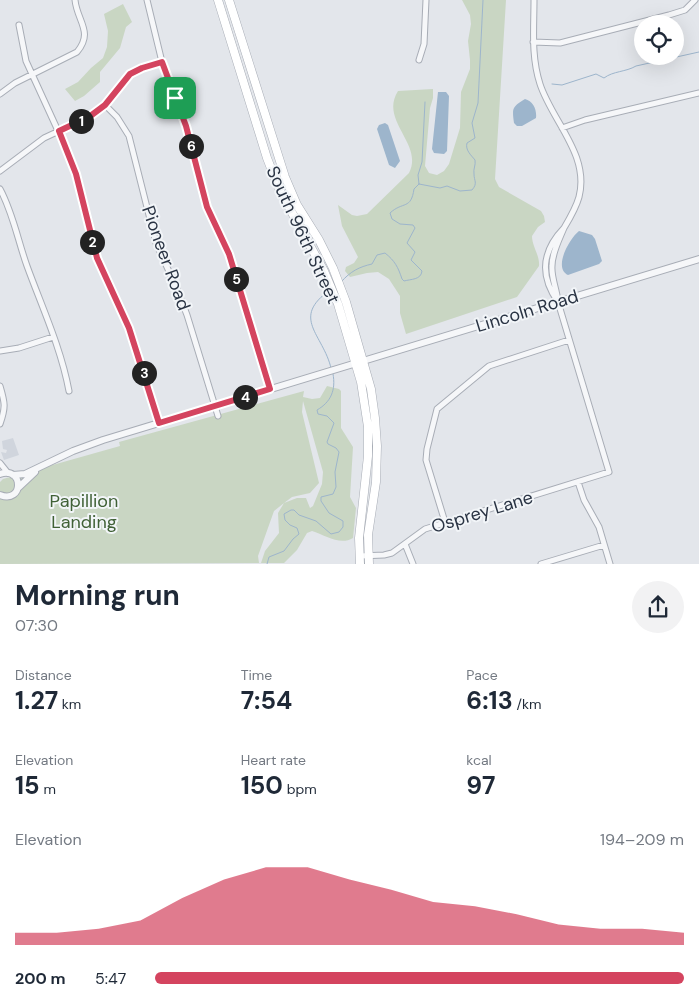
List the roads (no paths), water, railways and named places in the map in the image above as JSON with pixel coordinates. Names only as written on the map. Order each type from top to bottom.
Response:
[{"type":"main road","name":"South 96th Street","points":[[218,0],[273,174],[279,189],[324,271],[338,304],[363,394],[368,443],[365,496],[359,538],[360,560]]},
{"type":"main road","name":"South 96th Street","points":[[229,0],[284,177],[296,205],[319,240],[333,268],[346,302],[364,361],[374,402],[377,446],[376,482],[368,535],[369,559]]},
{"type":"street","points":[[0,94],[16,83],[77,52],[82,46],[85,34],[75,0]]},
{"type":"street","points":[[147,0],[162,62],[186,126],[207,207],[229,254],[270,389]]},
{"type":"street","points":[[419,60],[424,44],[426,0]]},
{"type":"street","points":[[445,522],[426,460],[437,409],[489,366],[569,340],[558,302],[552,267],[555,251],[564,228],[577,204],[581,184],[580,170],[577,158],[541,86],[534,63],[534,0]]},
{"type":"street","points":[[534,42],[560,43],[660,18],[685,10],[695,0]]},
{"type":"street","points":[[19,25],[26,61],[59,131],[76,174],[97,258],[129,328],[159,423]]},
{"type":"street","points":[[0,171],[35,144],[89,117],[105,105],[130,74],[162,62]]},
{"type":"street","points":[[562,128],[585,120],[699,92]]},
{"type":"street","name":"Pioneer Road","points":[[105,105],[117,117],[129,136],[156,243],[178,289],[218,416]]},
{"type":"street","points":[[0,189],[11,215],[26,264],[53,337],[69,391]]},
{"type":"street","name":"Lincoln Road","points":[[40,468],[88,445],[699,259]]},
{"type":"street","points":[[0,351],[19,348],[53,337]]},
{"type":"street","name":"Osprey Lane","points":[[360,560],[392,553],[425,529],[609,472],[569,340]]},
{"type":"street","points":[[0,386],[5,403],[5,411],[0,424]]},
{"type":"street","points":[[0,463],[17,479],[18,488]]},
{"type":"street","points":[[0,474],[25,474],[40,468]]},
{"type":"street","points":[[0,496],[11,496],[40,468]]},
{"type":"street","points":[[578,482],[584,500],[599,527],[610,564]]},
{"type":"street","points":[[405,544],[412,564]]},
{"type":"street","points":[[541,564],[604,545]]},
{"type":"water","points":[[438,92],[446,92],[449,96],[447,151],[444,154],[434,153],[432,149]]},
{"type":"water","points":[[525,99],[534,106],[536,118],[522,126],[517,126],[514,123],[514,108]]},
{"type":"water","points":[[385,123],[388,125],[400,161],[395,168],[389,165],[377,129],[379,125]]},
{"type":"water","points":[[579,231],[592,235],[602,261],[599,264],[568,275],[562,266],[562,260],[571,240]]},
{"type":"waterway","points":[[419,184],[440,188],[447,186],[460,191],[472,190],[475,186],[475,160],[467,148],[467,143],[475,138],[472,123],[478,103],[483,0]]},
{"type":"waterway","points":[[552,84],[562,85],[596,74],[604,78],[636,66],[699,52]]},
{"type":"waterway","points":[[419,184],[418,175],[422,162],[425,102]]},
{"type":"waterway","points":[[341,282],[355,270],[372,264],[377,255],[385,253],[396,264],[404,281],[420,276],[422,271],[411,260],[415,252],[407,243],[415,228],[413,225],[400,224],[392,219],[390,213],[409,203],[414,189],[419,184]]},
{"type":"waterway","points":[[330,290],[318,300],[312,309],[311,318],[312,327],[331,368]]},
{"type":"waterway","points":[[267,564],[269,557],[284,551],[299,534],[297,528],[285,520],[284,514],[291,510],[316,521],[331,534],[339,532],[343,527],[343,521],[329,513],[321,501],[321,497],[333,494],[336,487],[335,472],[339,452],[327,442],[334,423],[327,416],[318,414],[317,410],[326,403],[331,395],[334,385],[333,374]]},
{"type":"park label","name":"Papillion Landing","points":[[84,511]]}]
